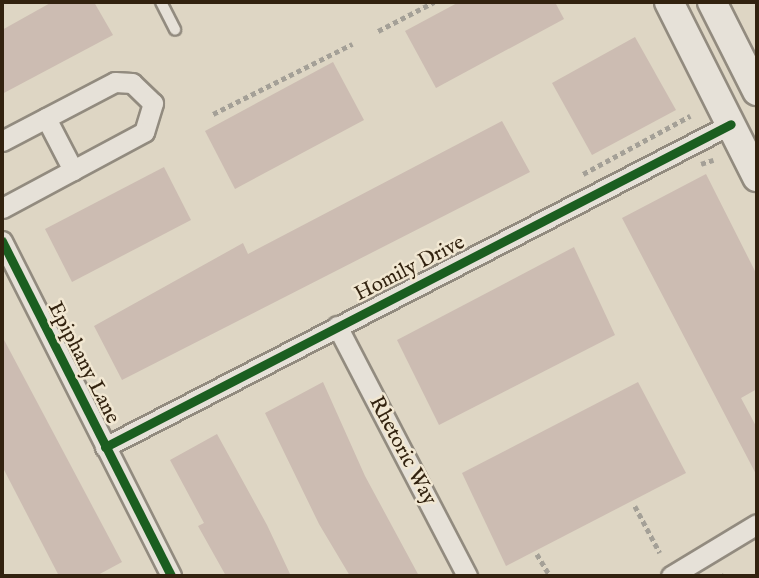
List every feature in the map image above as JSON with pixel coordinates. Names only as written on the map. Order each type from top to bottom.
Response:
[{"type":"main road","points":[[669,2],[757,177]]},
{"type":"main road","points":[[712,2],[757,91]]},
{"type":"street","points":[[2,141],[115,82],[132,83],[153,103],[144,132],[2,208]]},
{"type":"street","points":[[46,118],[73,170]]},
{"type":"street","name":"Homily Drive","points":[[105,447],[731,124]]},
{"type":"street","name":"Epiphany Lane","points":[[2,241],[171,576]]},
{"type":"street","name":"Rhetoric Way","points":[[337,327],[467,576]]},
{"type":"street","points":[[671,576],[757,524]]},
{"type":"lane","points":[[161,2],[176,30]]},
{"type":"path","points":[[378,31],[434,2]]},
{"type":"path","points":[[213,114],[352,44]]},
{"type":"path","points":[[583,174],[690,116]]},
{"type":"path","points":[[635,506],[660,553]]},
{"type":"path","points":[[537,554],[550,576]]},
{"type":"building","points":[[52,2],[94,2],[113,35],[2,94],[2,30]]},
{"type":"building","points":[[459,2],[555,2],[564,19],[436,88],[405,31]]},
{"type":"building","points":[[635,37],[676,110],[592,155],[552,83]]},
{"type":"building","points":[[333,62],[364,120],[235,189],[205,131]]},
{"type":"building","points":[[502,121],[530,172],[122,380],[94,326],[243,243],[248,254]]},
{"type":"building","points":[[164,167],[191,220],[72,282],[45,229]]},
{"type":"building","points":[[706,174],[757,275],[757,389],[741,398],[757,428],[757,476],[622,218]]},
{"type":"building","points":[[574,247],[615,335],[439,425],[397,340]]},
{"type":"building","points":[[2,336],[122,562],[96,576],[59,576],[2,466]]},
{"type":"building","points":[[323,382],[365,476],[419,576],[350,576],[319,524],[265,413]]},
{"type":"building","points":[[638,382],[686,473],[506,566],[462,473]]},
{"type":"building","points":[[217,434],[267,525],[291,576],[226,576],[198,526],[204,523],[170,460]]},
{"type":"cycle path","points":[[105,447],[731,124]]},
{"type":"cycle path","points":[[2,241],[171,576]]}]
